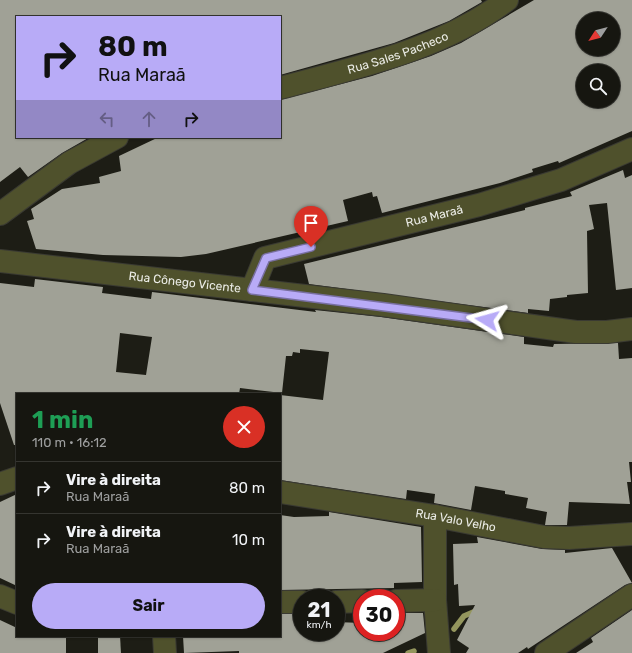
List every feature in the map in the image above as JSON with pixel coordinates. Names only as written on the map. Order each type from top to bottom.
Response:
[{"type":"street","name":"Rua Sales Pacheco","points":[[281,88],[395,56],[432,43],[480,18],[507,0]]},
{"type":"street","points":[[0,214],[69,163],[116,138]]},
{"type":"street","name":"Rua Maraã","points":[[252,290],[266,258],[479,205],[561,180],[632,149]]},
{"type":"street","name":"Rua Cônego Vicente","points":[[0,261],[383,305],[576,332],[607,332],[632,329]]},
{"type":"street","points":[[0,484],[16,478]]},
{"type":"street","name":"Rua Valo Velho","points":[[281,492],[434,516],[544,537],[569,538],[632,534]]},
{"type":"street","points":[[434,516],[435,600],[439,653]]},
{"type":"street","points":[[546,653],[632,595]]},
{"type":"street","points":[[0,596],[16,603]]},
{"type":"street","points":[[405,601],[435,600]]},
{"type":"street","points":[[281,602],[293,602]]},
{"type":"street","points":[[164,637],[165,653]]},
{"type":"building","points":[[0,0],[481,0],[482,2],[449,21],[394,43],[281,75],[281,16],[16,16],[16,138],[88,138],[62,153],[28,177],[20,167],[0,182]]},
{"type":"building","points":[[534,0],[632,0],[632,131],[559,163],[558,161],[532,169],[533,172],[500,183],[382,213],[377,196],[373,197],[372,192],[343,200],[348,221],[206,254],[181,257],[103,255],[36,249],[27,221],[34,219],[31,209],[62,189],[100,183],[99,177],[121,171],[119,156],[157,138],[281,138],[281,100],[372,76],[431,56],[461,43]]},
{"type":"building","points":[[623,170],[625,178],[632,175],[632,288],[616,290],[607,203],[589,205],[594,229],[587,231],[588,293],[567,295],[567,297],[550,299],[549,311],[528,309],[528,313],[309,284],[304,264],[525,210],[525,208],[572,196],[570,192]]},
{"type":"building","points":[[35,279],[103,287],[102,293],[151,299],[152,292],[316,312],[315,310],[381,317],[524,337],[524,344],[553,347],[554,344],[618,343],[619,359],[632,358],[632,462],[629,462],[631,482],[627,482],[630,504],[569,502],[567,525],[545,525],[547,512],[526,508],[528,498],[505,494],[505,491],[475,486],[471,510],[434,503],[435,494],[407,490],[406,499],[281,480],[281,395],[323,400],[329,352],[300,349],[300,353],[293,352],[292,356],[286,356],[282,393],[240,388],[239,393],[16,393],[16,445],[14,445],[0,403],[0,283],[34,287]],"holes":[[[120,333],[152,337],[146,375],[116,372]]]},
{"type":"building","points":[[16,494],[16,586],[0,578],[0,502]]},
{"type":"building","points":[[329,512],[421,527],[422,582],[394,583],[394,588],[281,590],[281,515],[294,517],[329,516]]},
{"type":"building","points":[[477,537],[542,549],[565,550],[565,553],[612,548],[632,583],[625,585],[528,649],[527,647],[518,653],[466,653],[469,648],[457,640],[475,605],[459,606],[458,584],[454,585],[453,544],[478,543]]},
{"type":"building","points":[[632,610],[632,653],[576,653],[593,642],[591,638]]},
{"type":"building","points":[[405,613],[423,613],[425,633],[383,653],[239,653],[239,651],[184,653],[183,637],[281,637],[281,614],[293,614],[293,641],[345,641],[345,622],[353,623],[353,641],[405,641]]},
{"type":"building","points":[[0,620],[16,628],[16,637],[66,637],[66,653],[0,653]]},
{"type":"building","points":[[98,637],[120,637],[121,653],[98,653]]},
{"type":"waterway","points":[[454,629],[464,616],[478,610]]},
{"type":"waterway","points":[[408,653],[414,651]]},
{"type":"route","points":[[311,247],[266,258],[252,290],[383,305],[487,320]]}]
